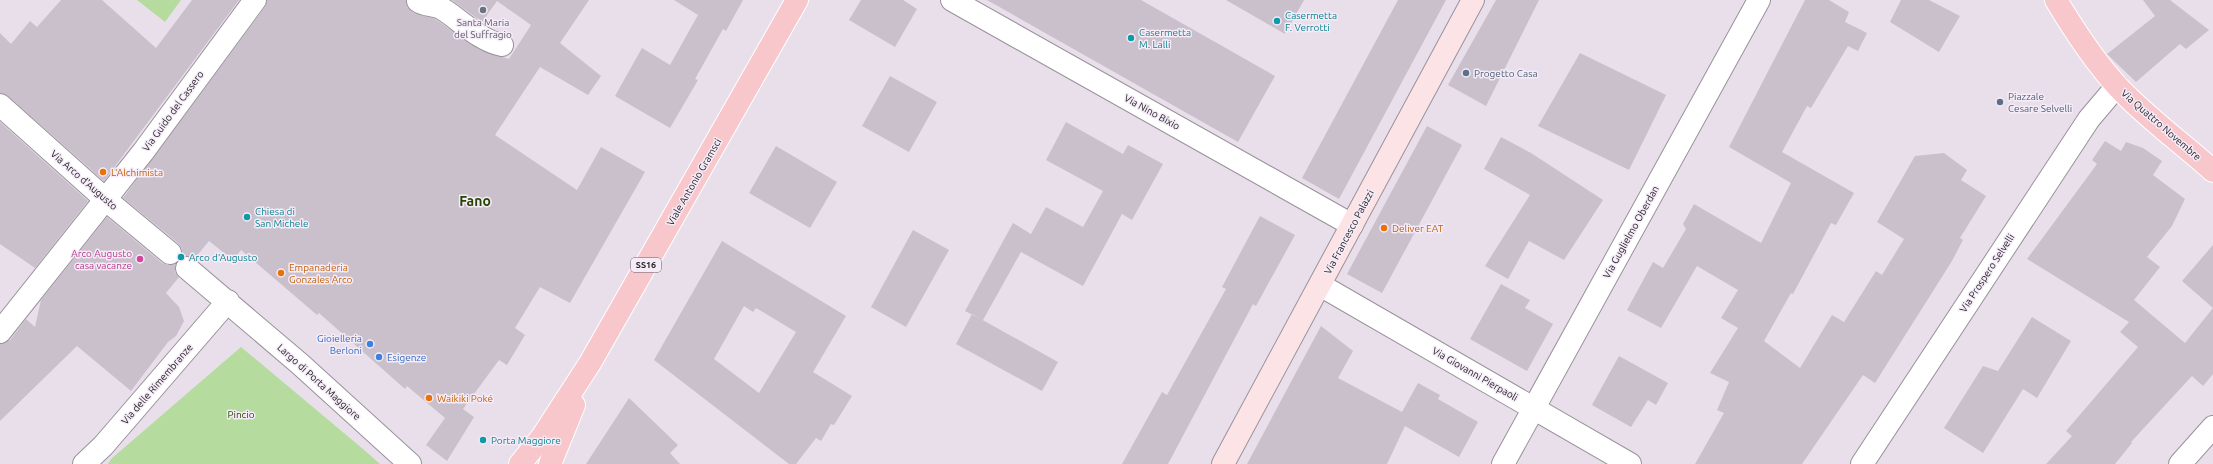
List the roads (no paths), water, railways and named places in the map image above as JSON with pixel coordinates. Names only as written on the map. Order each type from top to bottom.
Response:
[{"type":"main road","name":"Viale Antonio Gramsci","points":[[520,464],[542,437],[590,363],[797,0]]},
{"type":"main road","name":"Via Quattro Novembre","points":[[2056,0],[2073,29],[2117,86],[2140,108],[2213,171]]},
{"type":"main road","name":"Viale Antonio Gramsci","points":[[550,464],[590,363]]},
{"type":"street","name":"Via Guido del Cassero","points":[[0,332],[143,152],[255,0]]},
{"type":"street","name":"Via Nino Bixio","points":[[952,0],[1352,225]]},
{"type":"street","name":"Via Francesco Palazzi","points":[[1223,464],[1474,0]]},
{"type":"street","name":"Via Guglielmo Oberdan","points":[[1503,464],[1759,0]]},
{"type":"street","points":[[421,3],[439,7],[490,43],[502,45]]},
{"type":"street","name":"Via Prospero Selvelli","points":[[1862,464],[2085,125],[2117,86]]},
{"type":"street","name":"Via Arco d'Augusto","points":[[0,105],[105,199],[170,253]]},
{"type":"street","points":[[187,268],[228,301]]},
{"type":"street","name":"Via Giovanni Pierpaoli","points":[[1320,285],[1630,464]]},
{"type":"street","name":"Via delle Rimembranze","points":[[84,464],[103,446],[228,301]]},
{"type":"street","name":"Largo di Porta Maggiore","points":[[228,301],[410,464]]},
{"type":"street","points":[[2180,464],[2213,427]]},
{"type":"place","name":"Santa Maria del Suffragio","points":[[483,10]]},
{"type":"place","name":"Casermetta F. Verrotti","points":[[1277,21]]},
{"type":"place","name":"Casermetta M. Lalli","points":[[1131,38]]},
{"type":"place","name":"Progetto Casa","points":[[1466,73]]},
{"type":"place","name":"Piazzale Cesare Selvelli","points":[[2000,102]]},
{"type":"place","name":"L'Alchimista","points":[[103,172]]},
{"type":"place","name":"Chiesa di San Michele","points":[[247,217]]},
{"type":"place","name":"Deliver EAT","points":[[1384,228]]},
{"type":"place","name":"Arco d'Augusto","points":[[181,257]]},
{"type":"place","name":"Arco Augusto casa vacanze","points":[[140,259]]},
{"type":"place","name":"Empanaderia Gonzales Arco","points":[[281,273]]},
{"type":"place","name":"Gioielleria Berloni","points":[[370,344]]},
{"type":"place","name":"Esigenze","points":[[379,357]]},
{"type":"place","name":"Waikiki Poké","points":[[429,398]]},
{"type":"place","name":"Porta Maggiore","points":[[483,440]]},
{"type":"district","name":"Fano","points":[[475,201]]},
{"type":"park label","name":"Pincio","points":[[241,414]]}]
